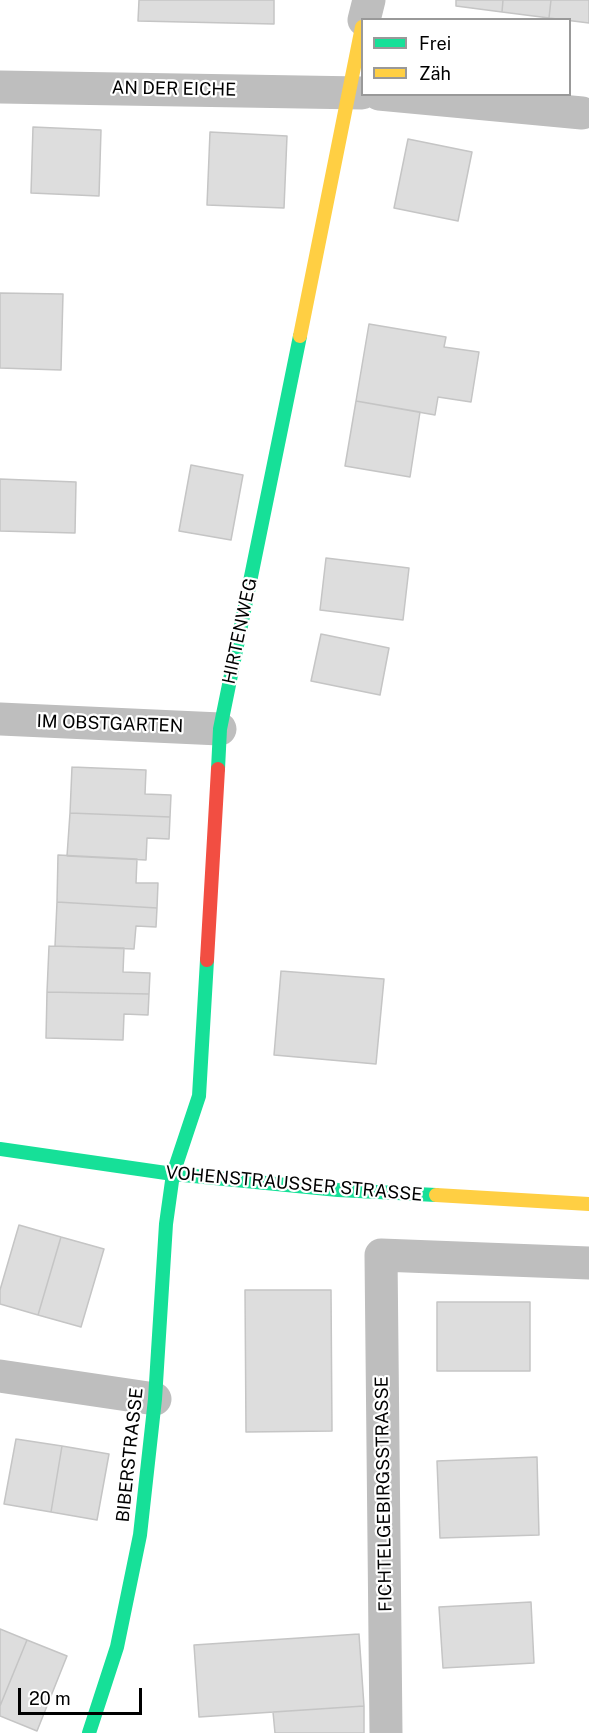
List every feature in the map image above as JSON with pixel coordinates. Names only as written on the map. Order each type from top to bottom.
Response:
[{"type":"street","points":[[364,18],[369,0]]},
{"type":"street","name":"AN DER EICHE","points":[[0,87],[361,93]]},
{"type":"street","name":"HIRTENWEG","points":[[173,1174],[199,1096],[220,729],[335,165],[362,96]]},
{"type":"street","points":[[396,96],[582,113]]},
{"type":"street","name":"IM OBSTGARTEN","points":[[0,719],[220,729]]},
{"type":"street","name":"VOHENSTRAUSSER STRASSE","points":[[0,1149],[173,1174],[338,1190],[589,1204]]},
{"type":"street","name":"BIBERSTRASSE","points":[[89,1733],[117,1647],[140,1535],[155,1400],[166,1224],[173,1174]]},
{"type":"street","name":"FICHTELGEBIRGSSTRASSE","points":[[387,1733],[381,1255],[589,1263]]},
{"type":"street","points":[[0,1376],[155,1400]]},
{"type":"building","points":[[139,0],[274,0],[274,24],[138,21]]},
{"type":"building","points":[[456,0],[503,0],[502,12],[456,6]]},
{"type":"building","points":[[503,0],[551,0],[549,18],[502,12]]},
{"type":"building","points":[[551,0],[589,0],[589,23],[571,21],[571,18],[549,18]]},
{"type":"building","points":[[33,127],[101,130],[99,196],[31,193]]},
{"type":"building","points":[[210,132],[287,136],[284,208],[207,205]]},
{"type":"building","points":[[408,139],[472,152],[458,221],[394,208]]},
{"type":"building","points":[[0,293],[63,294],[61,370],[0,368]]},
{"type":"building","points":[[369,324],[446,337],[444,347],[479,352],[471,402],[438,397],[435,415],[356,401]]},
{"type":"building","points":[[356,401],[420,412],[410,477],[345,466]]},
{"type":"building","points":[[191,465],[243,475],[231,540],[179,531]]},
{"type":"building","points":[[0,479],[76,482],[75,533],[0,531]]},
{"type":"building","points":[[326,558],[409,568],[403,620],[320,610]]},
{"type":"building","points":[[321,634],[389,648],[380,695],[311,681]]},
{"type":"building","points":[[72,767],[146,770],[145,794],[171,795],[170,817],[70,813]]},
{"type":"building","points":[[70,813],[170,817],[169,839],[147,838],[146,860],[67,856]]},
{"type":"building","points":[[58,855],[137,859],[136,883],[158,883],[157,908],[57,902]]},
{"type":"building","points":[[57,902],[157,908],[156,927],[136,926],[134,949],[55,946]]},
{"type":"building","points":[[49,946],[124,948],[123,972],[150,973],[149,994],[47,992]]},
{"type":"building","points":[[281,971],[384,979],[376,1064],[274,1055]]},
{"type":"building","points":[[47,992],[149,994],[148,1015],[124,1014],[123,1040],[46,1038]]},
{"type":"building","points":[[19,1225],[61,1237],[38,1315],[0,1304],[0,1290]]},
{"type":"building","points":[[61,1237],[104,1249],[81,1327],[38,1315]]},
{"type":"building","points":[[245,1290],[331,1290],[332,1431],[246,1432]]},
{"type":"building","points":[[437,1302],[530,1302],[530,1371],[437,1371]]},
{"type":"building","points":[[16,1439],[62,1446],[51,1512],[4,1504]]},
{"type":"building","points":[[62,1446],[109,1454],[97,1520],[51,1512]]},
{"type":"building","points":[[537,1457],[539,1535],[440,1538],[437,1461]]},
{"type":"building","points":[[531,1602],[534,1663],[443,1668],[439,1607]]},
{"type":"building","points":[[0,1629],[27,1640],[0,1706]]},
{"type":"building","points":[[359,1634],[364,1706],[199,1717],[194,1645]]},
{"type":"building","points":[[27,1640],[67,1656],[37,1731],[0,1716],[0,1706]]},
{"type":"building","points":[[364,1706],[364,1733],[275,1733],[273,1712]]},
{"type":"traffic: fast","points":[[218,769],[220,729],[300,336]]},
{"type":"traffic: fast","points":[[89,1733],[117,1647],[140,1535],[155,1399],[166,1224],[173,1174],[199,1096],[207,960]]},
{"type":"traffic: fast","points":[[0,1149],[173,1174],[338,1190],[436,1195]]},
{"type":"traffic: slow","points":[[300,336],[361,32]]},
{"type":"traffic: slow","points":[[436,1195],[589,1204]]},
{"type":"traffic: jam","points":[[207,960],[218,769]]}]
